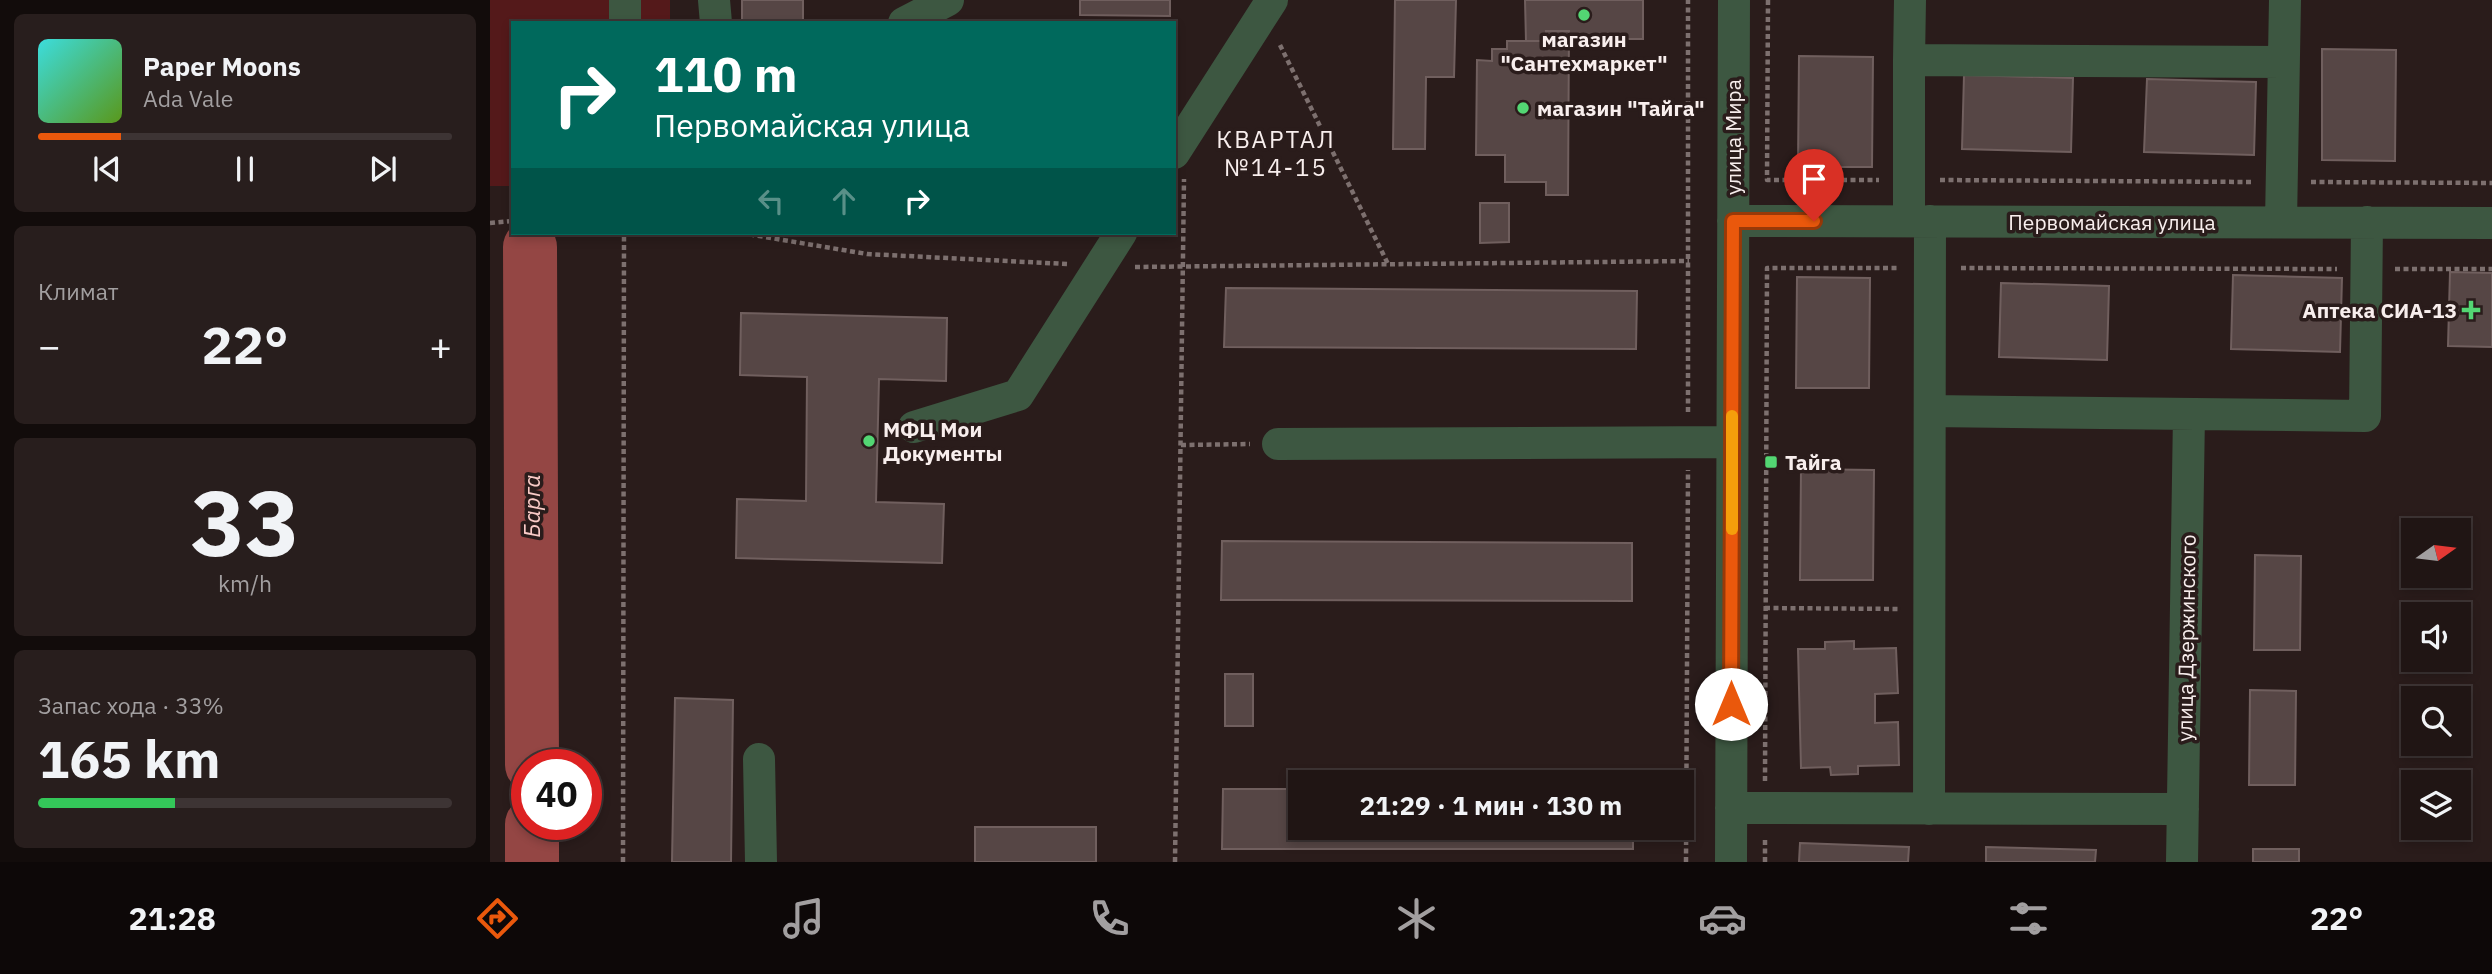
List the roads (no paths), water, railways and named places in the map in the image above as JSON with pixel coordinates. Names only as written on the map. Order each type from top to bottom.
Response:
[{"type":"street","points":[[625,0],[625,21]]},
{"type":"street","points":[[714,0],[716,21]]},
{"type":"street","points":[[908,21],[948,0]]},
{"type":"street","name":"улица Мира","points":[[1731,862],[1734,0]]},
{"type":"street","points":[[1910,0],[1909,180],[1930,268],[1929,809]]},
{"type":"street","points":[[2281,222],[2285,0]]},
{"type":"street","points":[[1180,145],[1265,4]]},
{"type":"street","points":[[1909,60],[2283,62]]},
{"type":"street","name":"Первомайская улица","points":[[1733,221],[2492,223]]},
{"type":"street","points":[[1930,411],[2365,416],[2367,222]]},
{"type":"street","points":[[914,426],[1018,395],[1120,235]]},
{"type":"street","name":"улица Дзержинского","points":[[2182,862],[2189,414]]},
{"type":"street","points":[[1278,444],[1732,442]]},
{"type":"street","points":[[759,759],[761,862]]},
{"type":"street","points":[[1731,808],[2183,809]]},
{"type":"waterway","name":"Барга","points":[[530,247],[532,749]]},
{"type":"waterway","name":"Барга","points":[[532,840],[532,862]]},
{"type":"place","name":"магазин \"Сантехмаркет\"","points":[[1584,15]]},
{"type":"place","name":"магазин \"Тайга\"","points":[[1523,108]]},
{"type":"place","name":"Аптека СИА-13","points":[[2471,310]]},
{"type":"place","name":"МФЦ Мои Документы","points":[[869,441]]},
{"type":"place","name":"Тайга","points":[[1771,462]]},
{"type":"district","name":"КВАРТАЛ №14-15","points":[[1276,153]]}]
